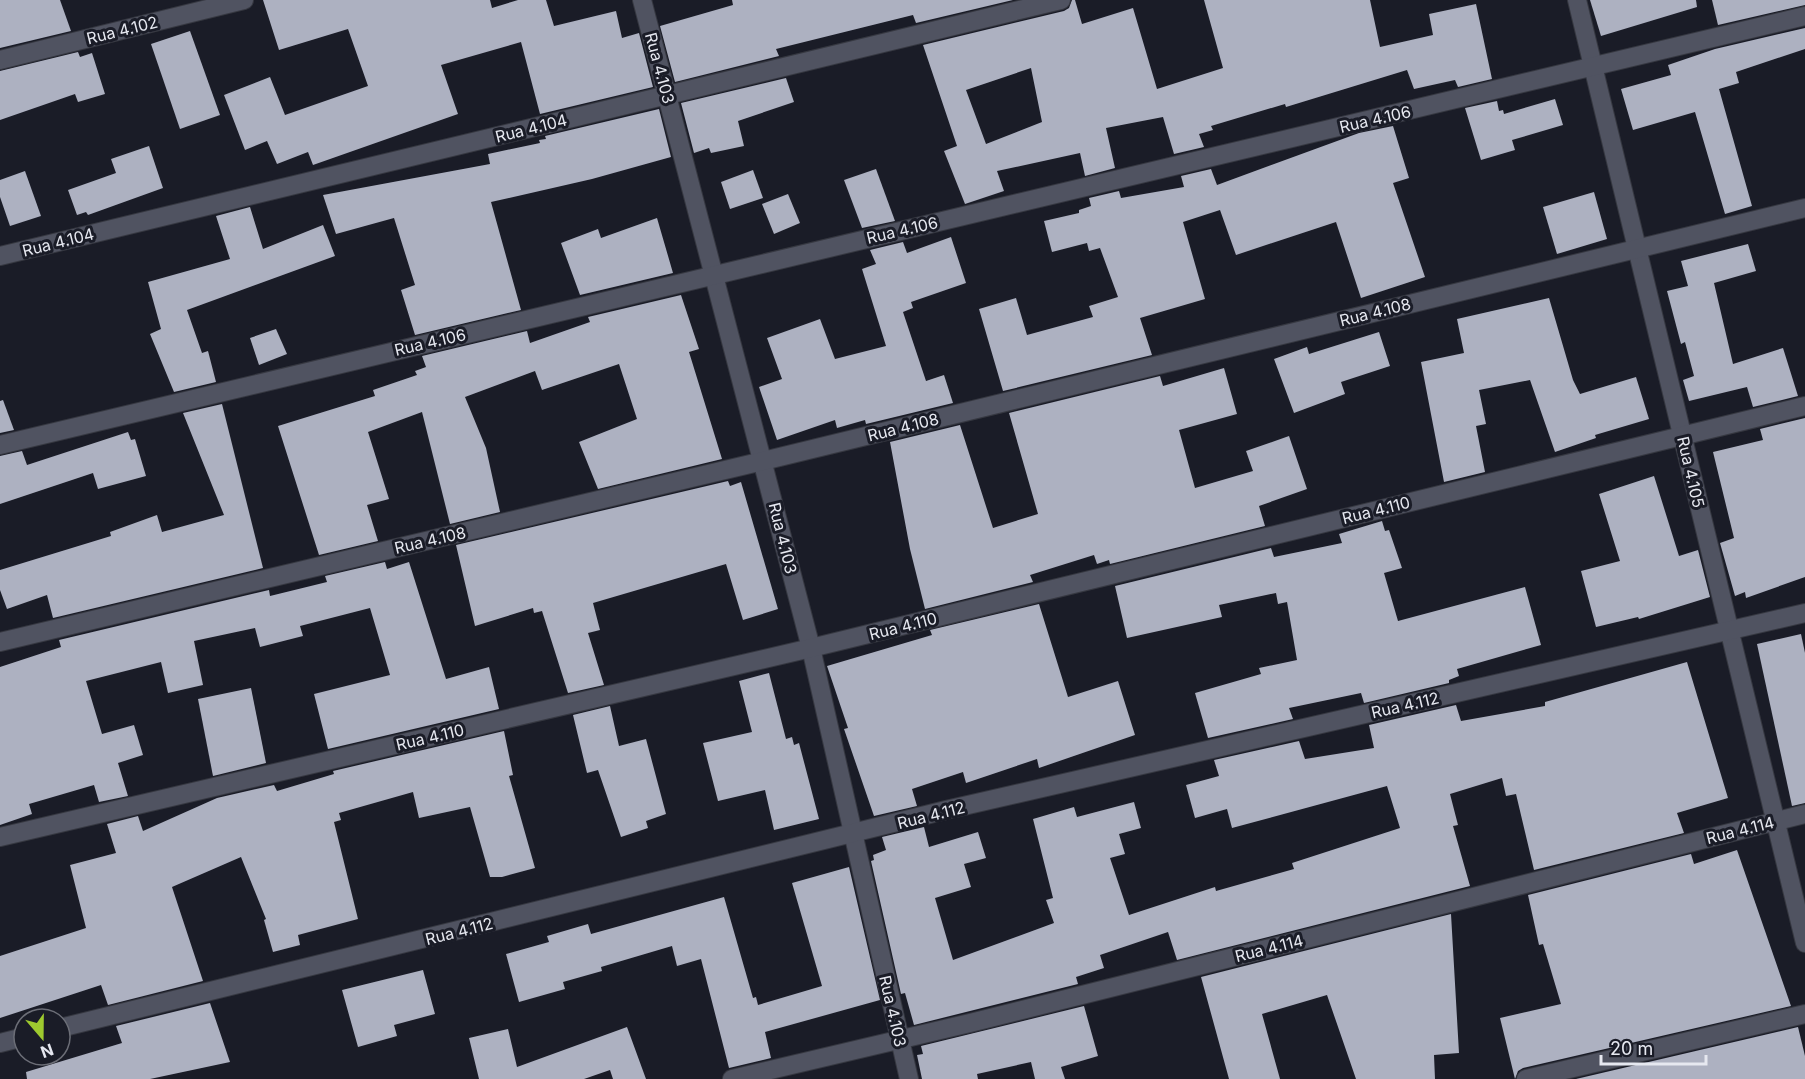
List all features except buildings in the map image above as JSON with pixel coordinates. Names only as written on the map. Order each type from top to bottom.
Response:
[{"type":"street","name":"Rua 4.102","points":[[0,60],[244,0]]},
{"type":"street","name":"Rua 4.103","points":[[642,0],[811,648],[909,1079]]},
{"type":"street","name":"Rua 4.104","points":[[0,256],[1061,0]]},
{"type":"street","name":"Rua 4.105","points":[[1577,0],[1805,943]]},
{"type":"street","name":"Rua 4.106","points":[[0,445],[1805,16]]},
{"type":"street","name":"Rua 4.108","points":[[0,642],[763,461],[1805,208]]},
{"type":"street","name":"Rua 4.110","points":[[0,837],[811,648],[1805,406]]},
{"type":"street","name":"Rua 4.112","points":[[72,1025],[853,835],[946,810],[1805,613]]},
{"type":"street","name":"Rua 4.114","points":[[732,1079],[1805,814]]},
{"type":"street","points":[[1526,1079],[1805,1014]]}]
